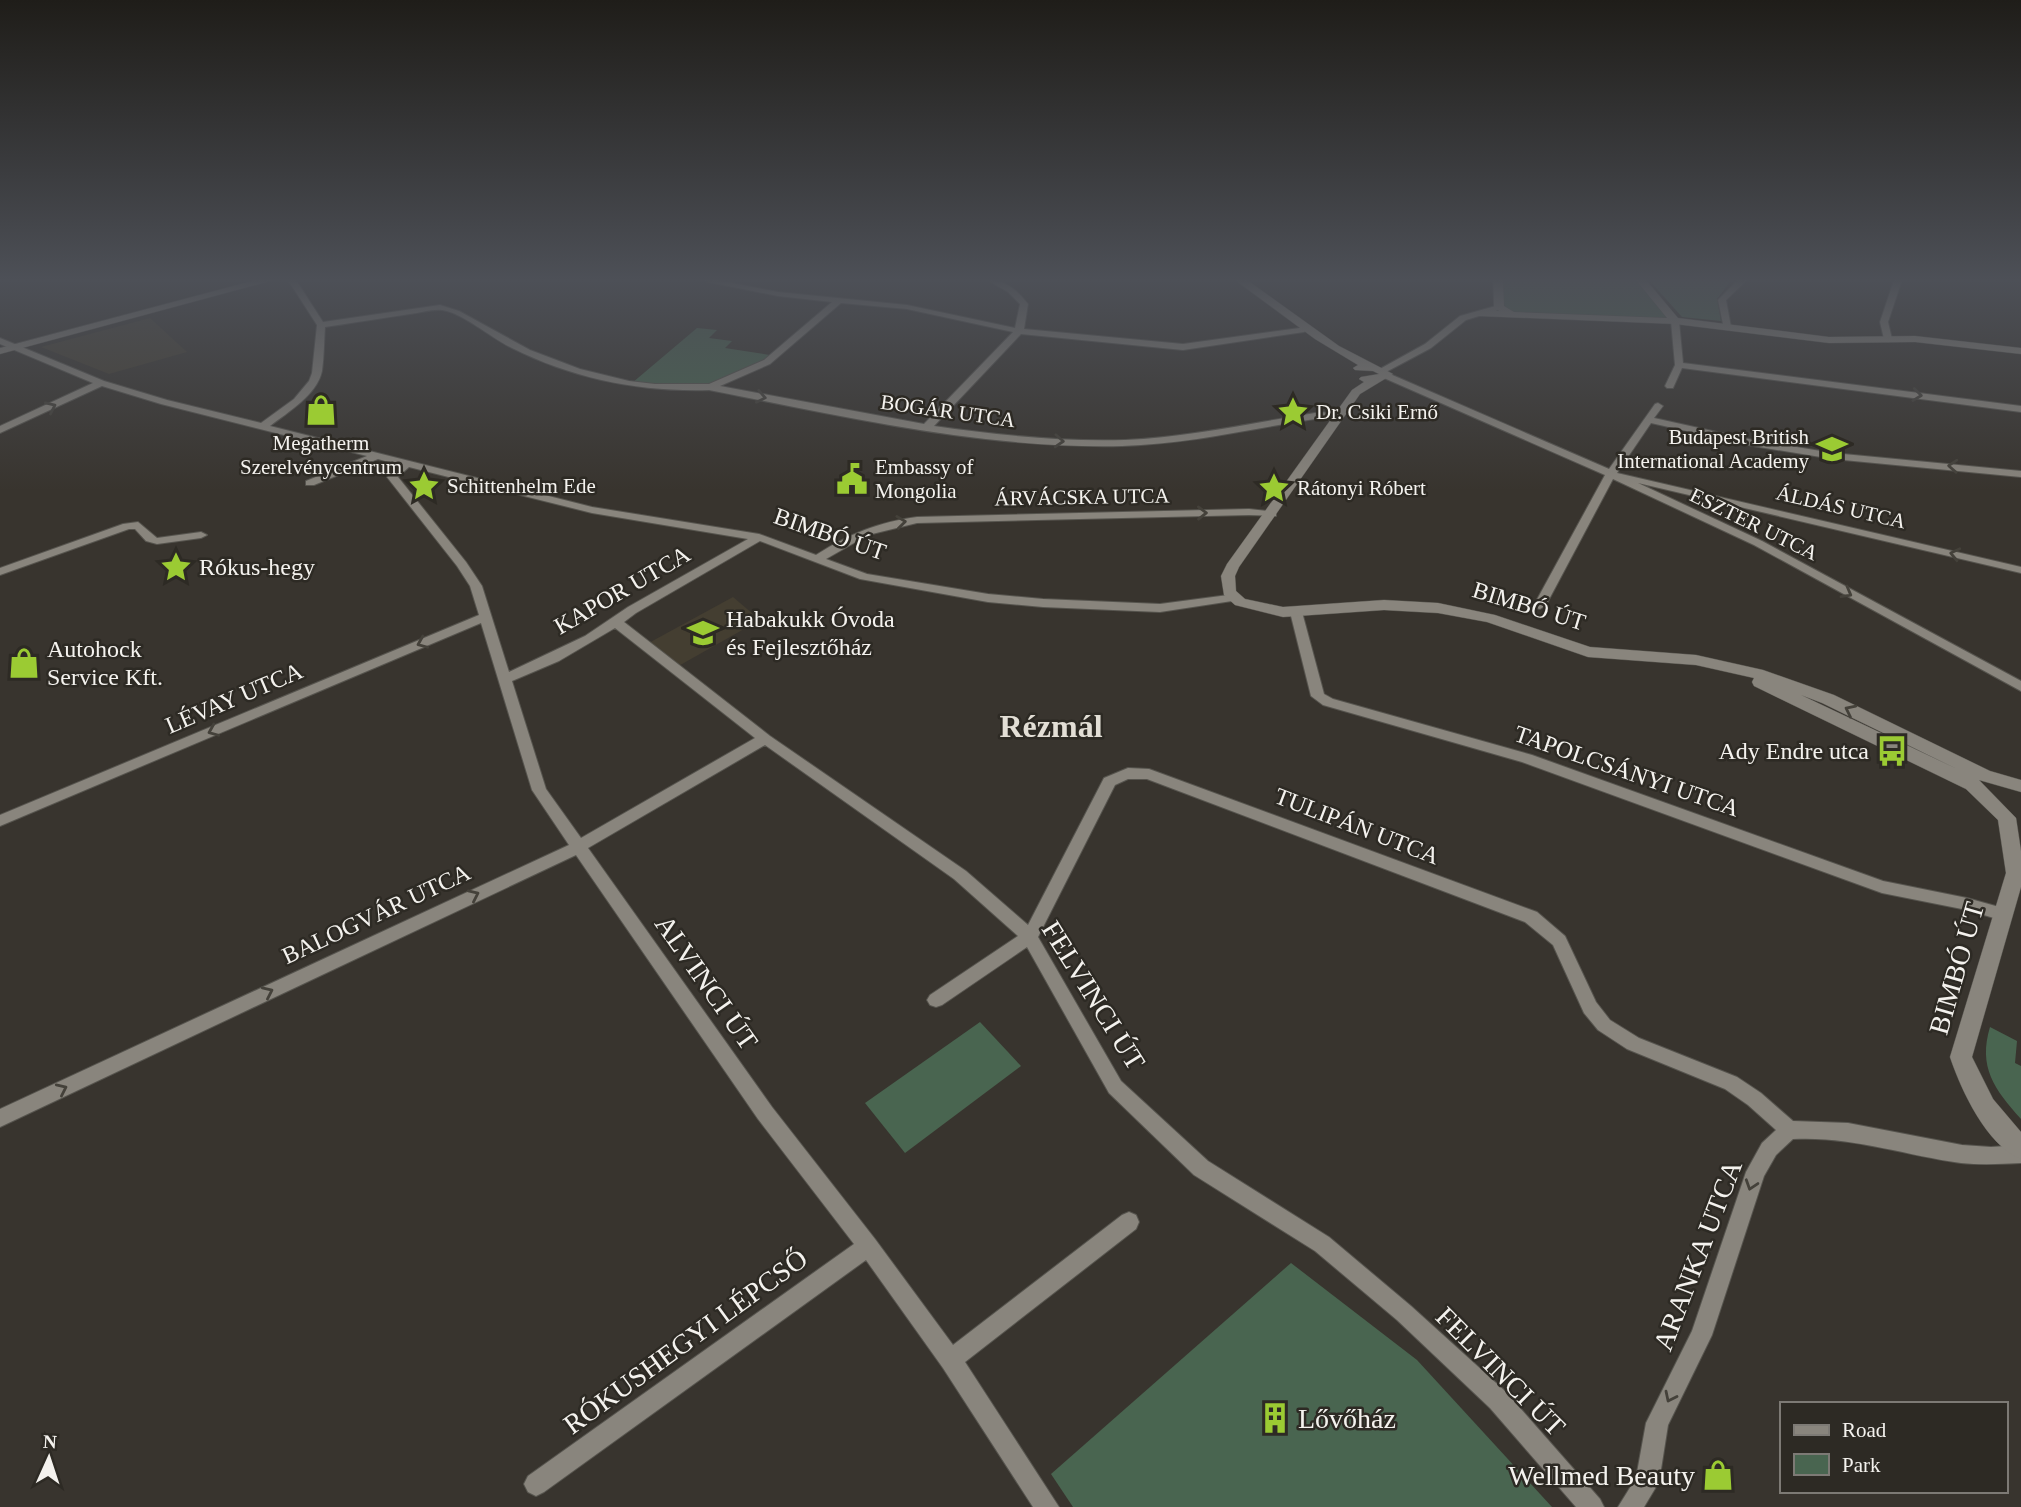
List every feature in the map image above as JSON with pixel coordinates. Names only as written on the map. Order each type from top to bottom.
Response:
[{"type":"street","name":"BIMBÓ ÚT","points":[[26,350],[101,383],[262,427],[592,510],[759,537],[864,577],[1043,603],[1160,608],[1232,597],[1262,609],[1296,612],[1384,605],[1438,608],[1489,618],[1588,652],[1674,657],[1763,675],[1817,694],[2000,781],[2021,786]]},
{"type":"street","points":[[262,427],[298,401],[313,382],[317,350]]},
{"type":"street","name":"BOGÁR UTCA","points":[[524,350],[595,379],[686,388],[709,387],[925,429],[1001,438],[1101,443],[1321,415],[1338,417]]},
{"type":"street","points":[[709,387],[767,362],[781,350]]},
{"type":"street","points":[[925,429],[1000,350]]},
{"type":"street","points":[[1337,350],[1370,366],[1382,376]]},
{"type":"street","points":[[1232,597],[1227,584],[1232,567],[1272,514],[1356,391],[1421,350]]},
{"type":"street","points":[[1670,386],[1679,365],[1678,350]]},
{"type":"street","points":[[1344,355],[1356,372],[1356,391]]},
{"type":"street","points":[[1679,365],[2021,410]]},
{"type":"street","points":[[1356,372],[1370,366]]},
{"type":"street","points":[[1356,372],[1382,376]]},
{"type":"street","name":"ESZTER UTCA","points":[[1382,376],[1611,474],[1758,543],[2021,687]]},
{"type":"street","points":[[0,430],[101,383]]},
{"type":"street","points":[[1540,604],[1611,474],[1657,406]]},
{"type":"street","points":[[1649,420],[1753,443],[1833,456],[2021,474]]},
{"type":"street","points":[[310,482],[376,456]]},
{"type":"street","name":"ALVINCI ÚT","points":[[406,464],[391,477],[462,564],[476,586],[539,790],[765,1113],[868,1246],[951,1360],[1047,1507]]},
{"type":"street","name":"ÁLDÁS UTCA","points":[[1611,474],[2021,570]]},
{"type":"street","name":"ÁRVÁCSKA UTCA","points":[[818,559],[858,533],[884,524],[917,520],[1249,512],[1272,514]]},
{"type":"street","points":[[0,572],[127,526],[138,526],[150,539],[157,541],[201,535]]},
{"type":"street","name":"KAPOR UTCA","points":[[506,678],[528,671],[617,623],[632,610],[759,537]]},
{"type":"street","name":"TAPOLCSÁNYI UTCA","points":[[1296,612],[1318,696],[1328,702],[1539,762],[1882,887],[1967,904],[2004,915]]},
{"type":"street","name":"LÉVAY UTCA","points":[[0,821],[485,617]]},
{"type":"street","name":"FELVINCI ÚT","points":[[617,623],[765,739],[960,875],[1030,937],[1115,1087],[1201,1168],[1322,1244],[1404,1313],[1498,1400],[1592,1507]]},
{"type":"street","name":"BIMBÓ ÚT","points":[[1739,670],[1784,696],[1941,767],[1972,784],[1992,802],[2010,826],[2017,864],[1961,1057],[1983,1106],[2021,1148]]},
{"type":"street","name":"BALOGVÁR UTCA","points":[[0,1118],[578,847],[765,739]]},
{"type":"street","name":"TULIPÁN UTCA","points":[[936,1000],[1030,937],[1109,782],[1134,772],[1149,774],[1531,917],[1547,928],[1562,944],[1592,1012],[1604,1025],[1621,1037],[1730,1083],[1750,1095],[1789,1130]]},
{"type":"street","points":[[1992,802],[1987,785],[2000,781]]},
{"type":"street","name":"BIMBÓ ÚT","points":[[1992,802],[2021,819]]},
{"type":"street","points":[[1789,1130],[1834,1128],[1973,1158],[2021,1154]]},
{"type":"street","name":"ARANKA UTCA","points":[[1630,1507],[1647,1482],[1657,1423],[1701,1335],[1756,1172],[1769,1150],[1789,1130]]},
{"type":"street","points":[[951,1360],[1129,1222]]},
{"type":"street","name":"RÓKUSHEGYI LÉPCSŐ","points":[[536,1484],[868,1246]]},
{"type":"shaded area","points":[[49,350],[187,352],[109,374]]},
{"type":"shaded area","name":"Habakukk Óvoda és Fejlesztőház","points":[[733,597],[760,620],[675,668],[645,645]]},
{"type":"green space","points":[[671,350],[740,350],[776,356],[709,387],[632,383]]},
{"type":"green space","points":[[980,1022],[1021,1066],[905,1153],[865,1103]]},
{"type":"green space","points":[[1990,1027],[2017,1041],[2015,1063],[2021,1066],[2021,1119],[2003,1098],[1987,1066]]},
{"type":"green space","points":[[1291,1263],[1417,1360],[1552,1507],[1073,1507],[1051,1474]]},
{"type":"place","name":"Megatherm Szerelvénycentrum","points":[[321,410]]},
{"type":"place","name":"Dr. Csiki Ernő","points":[[1293,412]]},
{"type":"place","name":"Budapest British International Academy","points":[[1832,449]]},
{"type":"place","name":"Embassy of Mongolia","points":[[852,479]]},
{"type":"place","name":"Schittenhelm Ede","points":[[424,486]]},
{"type":"place","name":"Rátonyi Róbert","points":[[1274,488]]},
{"type":"place","name":"Rókus-hegy","points":[[176,567]]},
{"type":"place","name":"Habakukk Óvoda és Fejlesztőház","points":[[703,633]]},
{"type":"place","name":"Autohock Service Kft.","points":[[24,663]]},
{"type":"place","name":"Ady Endre utca","points":[[1892,751]]},
{"type":"place","name":"Lővőház","points":[[1275,1418]]},
{"type":"place","name":"Wellmed Beauty","points":[[1718,1475]]},
{"type":"district","name":"Rézmál","points":[[1051,726]]}]
